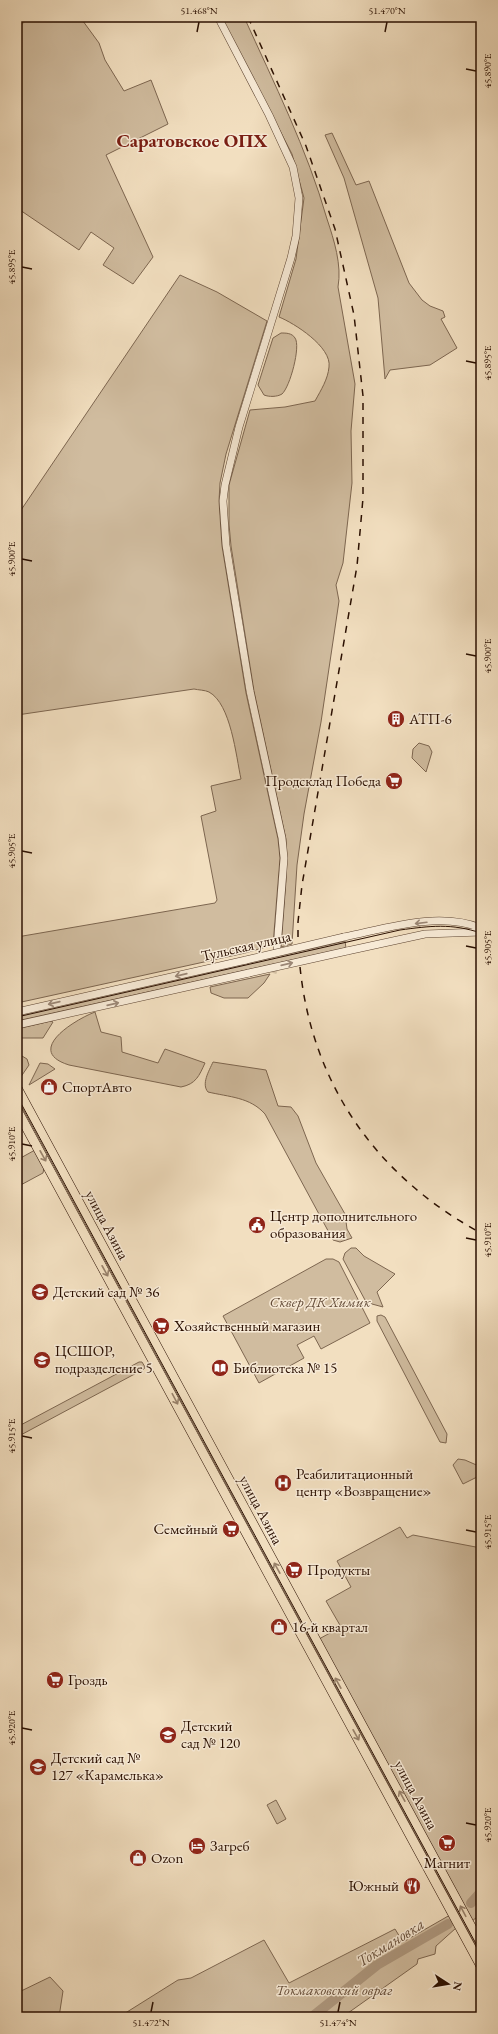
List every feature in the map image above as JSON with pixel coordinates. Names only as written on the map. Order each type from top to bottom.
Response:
[{"type":"main road","name":"улица Азина","points":[[17,1088],[481,1945]]},
{"type":"main road","name":"улица Азина","points":[[17,1110],[481,1966]]},
{"type":"street","points":[[218,17],[288,155],[297,182],[299,198],[296,236],[291,258],[239,427],[225,485],[223,501],[226,545],[250,691],[282,838],[284,858],[277,948]]},
{"type":"street","name":"Тульская улица","points":[[17,1012],[344,937],[400,926],[443,921],[460,921],[481,928]]},
{"type":"street","name":"Тульская улица","points":[[17,1025],[75,1013],[249,972],[425,934],[481,932]]},
{"type":"green space","points":[[17,17],[80,17],[99,43],[105,60],[124,91],[151,80],[168,124],[106,155],[153,257],[133,284],[103,265],[114,248],[91,232],[79,250],[17,208]]},
{"type":"green space","points":[[221,17],[244,17],[289,116],[310,167],[337,253],[339,270],[338,287],[355,384],[351,431],[352,483],[343,563],[336,585],[339,601],[321,722],[304,814],[297,865],[292,944],[281,947],[286,881],[286,839],[254,691],[231,546],[229,524],[229,485],[250,410],[285,407],[315,401],[326,380],[329,367],[325,352],[311,337],[279,317],[296,259],[304,198],[292,154]]},
{"type":"green space","points":[[332,133],[356,185],[369,181],[409,283],[422,300],[430,306],[443,311],[445,317],[441,319],[457,348],[430,365],[390,370],[385,379],[378,298],[344,178],[325,135]]},
{"type":"green space","points":[[180,275],[217,292],[267,321],[226,454],[220,483],[219,501],[222,546],[246,693],[278,839],[280,858],[273,945],[245,953],[17,1003],[17,937],[215,903],[217,900],[201,816],[216,811],[211,786],[241,779],[231,731],[223,707],[216,698],[209,692],[194,689],[17,715],[17,516]]},
{"type":"green space","points":[[281,333],[291,334],[295,338],[297,349],[294,366],[282,394],[266,396],[258,385],[273,338]]},
{"type":"green space","points":[[419,743],[429,746],[432,752],[426,772],[412,758],[413,749]]},
{"type":"green space","points":[[345,941],[346,948],[17,1021],[17,1015]]},
{"type":"green space","points":[[270,974],[264,983],[248,998],[224,998],[211,993],[210,987]]},
{"type":"green space","points":[[95,1012],[101,1032],[121,1037],[122,1052],[158,1063],[165,1049],[205,1063],[199,1076],[194,1082],[181,1087],[69,1065],[56,1059],[51,1052],[52,1044],[57,1036],[76,1022]]},
{"type":"green space","points":[[51,1021],[53,1022],[43,1038],[20,1038],[17,1042],[17,1029]]},
{"type":"green space","points":[[17,1053],[27,1059],[29,1065],[18,1081]]},
{"type":"green space","points":[[213,1062],[266,1070],[278,1106],[291,1107],[298,1116],[316,1163],[345,1214],[347,1229],[352,1238],[340,1242],[333,1240],[265,1114],[253,1104],[239,1098],[208,1092],[205,1081]]},
{"type":"green space","points":[[40,1063],[48,1064],[55,1069],[29,1085]]},
{"type":"green space","points":[[35,1150],[44,1168],[43,1173],[17,1187],[17,1160]]},
{"type":"green space","points":[[351,1248],[356,1248],[364,1256],[395,1274],[377,1292],[383,1307],[365,1300],[343,1259],[345,1253]]},
{"type":"green space","name":"Сквер ДК Химик","points":[[326,1259],[333,1259],[339,1262],[370,1323],[321,1349],[314,1336],[297,1345],[304,1358],[259,1383],[223,1316]]},
{"type":"green space","points":[[381,1315],[385,1317],[447,1434],[446,1443],[440,1442],[377,1321],[377,1316]]},
{"type":"green space","points":[[139,1362],[142,1362],[145,1367],[144,1369],[17,1437],[17,1427]]},
{"type":"green space","points":[[458,1459],[465,1460],[481,1467],[481,1475],[463,1484],[453,1465]]},
{"type":"green space","points":[[400,1527],[407,1538],[413,1535],[481,1548],[481,1914],[472,1921],[319,1639],[341,1627],[326,1601],[351,1587],[337,1561]]},
{"type":"green space","points":[[276,1800],[286,1819],[277,1824],[267,1805]]},
{"type":"green space","name":"Токмаковский овраг","points":[[450,1915],[456,1928],[436,1946],[435,1954],[418,1959],[417,1964],[348,2013],[350,2017],[119,2017],[178,1980],[191,1978],[264,1940],[289,1983],[395,1929],[403,1942]]},
{"type":"green space","points":[[50,1977],[63,1991],[59,2017],[17,2017],[17,1993]]},
{"type":"waterway","points":[[17,23],[23,17]]},
{"type":"waterway","name":"Токмановка","points":[[471,1903],[481,1892]]},
{"type":"waterway","name":"Токмановка","points":[[312,2017],[377,1965],[448,1924]]},
{"type":"tunnel","points":[[273,973],[277,961],[277,948]]},
{"type":"tram line","points":[[17,1017],[400,930],[440,926],[460,928],[481,933]]},
{"type":"tram line","points":[[17,1096],[481,1953]]},
{"type":"railway","points":[[248,17],[306,146],[335,229],[354,315],[363,396],[363,498],[357,566],[302,885],[298,922],[298,943]]},
{"type":"railway","points":[[300,967],[307,1010],[319,1050],[335,1088],[356,1123],[381,1155],[411,1184],[444,1210],[481,1233]]},
{"type":"place","name":"АТП-6","points":[[396,719]]},
{"type":"place","name":"Продсклад Победа","points":[[394,781]]},
{"type":"place","name":"СпортАвто","points":[[49,1087]]},
{"type":"place","name":"Центр дополнительного образования","points":[[257,1225]]},
{"type":"place","name":"Детский сад № 36","points":[[40,1292]]},
{"type":"place","name":"Хозяйственный магазин","points":[[161,1326]]},
{"type":"place","name":"ЦСШОР, подразделение 5","points":[[42,1360]]},
{"type":"place","name":"Библиотека № 15","points":[[220,1368]]},
{"type":"place","name":"Реабилитационный центр «Возвращение»","points":[[283,1483]]},
{"type":"place","name":"Семейный","points":[[231,1529]]},
{"type":"place","name":"Продукты","points":[[294,1570]]},
{"type":"place","name":"16-й квартал","points":[[279,1627]]},
{"type":"place","name":"Гроздь","points":[[55,1680]]},
{"type":"place","name":"Детский сад № 120","points":[[168,1735]]},
{"type":"place","name":"Детский сад № 127 «Карамелька»","points":[[38,1767]]},
{"type":"place","name":"Магнит","points":[[447,1843]]},
{"type":"place","name":"Загреб","points":[[197,1846]]},
{"type":"place","name":"Ozon","points":[[138,1858]]},
{"type":"place","name":"Южный","points":[[412,1886]]},
{"type":"district","name":"Саратовское ОПХ","points":[[192,140]]}]
